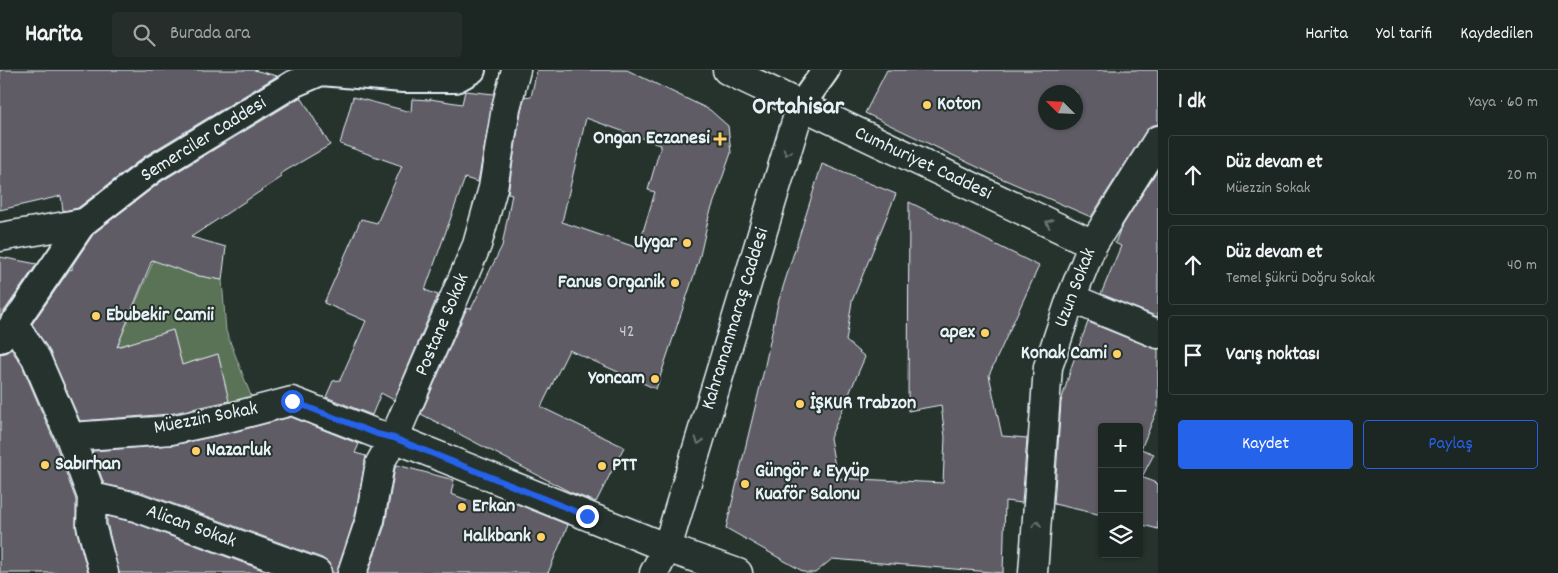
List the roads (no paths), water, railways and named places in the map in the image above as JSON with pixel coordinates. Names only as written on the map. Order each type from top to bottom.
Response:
[{"type":"street","name":"Semerciler Caddesi","points":[[7,331],[83,223],[153,169],[293,84],[321,72],[403,79],[456,79],[472,70]]},
{"type":"street","name":"Postane Sokak","points":[[352,573],[370,520],[380,463],[394,438],[477,245],[494,188],[506,108],[516,70]]},
{"type":"street","name":"Cumhuriyet Caddesi","points":[[727,70],[1093,244]]},
{"type":"street","name":"Kahramanmaraş Caddesi","points":[[654,573],[667,548],[801,105],[826,70]]},
{"type":"street","name":"Uzun Sokak","points":[[1033,573],[1048,367],[1071,298],[1093,244],[1158,140]]},
{"type":"street","points":[[0,237],[83,223]]},
{"type":"street","points":[[1071,298],[1158,334]]},
{"type":"street","points":[[7,331],[36,358],[70,437],[92,496],[91,525],[104,573]]},
{"type":"street","name":"Müezzin Sokak","points":[[70,437],[171,430],[292,401],[377,434],[394,438],[667,548],[738,573]]},
{"type":"street","name":"Alican Sokak","points":[[92,496],[136,507],[317,573]]},
{"type":"place","name":"Koton","points":[[927,105]]},
{"type":"place","name":"Ongan Eczanesi","points":[[720,139]]},
{"type":"place","name":"Uygar","points":[[687,243]]},
{"type":"place","name":"Fanus Organik","points":[[675,283]]},
{"type":"place","name":"Ebubekir Camii","points":[[96,316]]},
{"type":"place","name":"apex","points":[[985,333]]},
{"type":"place","name":"Konak Cami","points":[[1117,354]]},
{"type":"place","name":"Yoncam","points":[[655,379]]},
{"type":"place","name":"İŞKUR Trabzon","points":[[800,404]]},
{"type":"place","name":"Nazarluk","points":[[196,451]]},
{"type":"place","name":"Sabırhan","points":[[45,465]]},
{"type":"place","name":"PTT","points":[[602,466]]},
{"type":"place","name":"Güngör & Eyyüp Kuaför Salonu","points":[[745,484]]},
{"type":"place","name":"Erkan","points":[[462,507]]},
{"type":"place","name":"Halkbank","points":[[541,537]]},
{"type":"district","name":"Ortahisar","points":[[798,108]]}]
